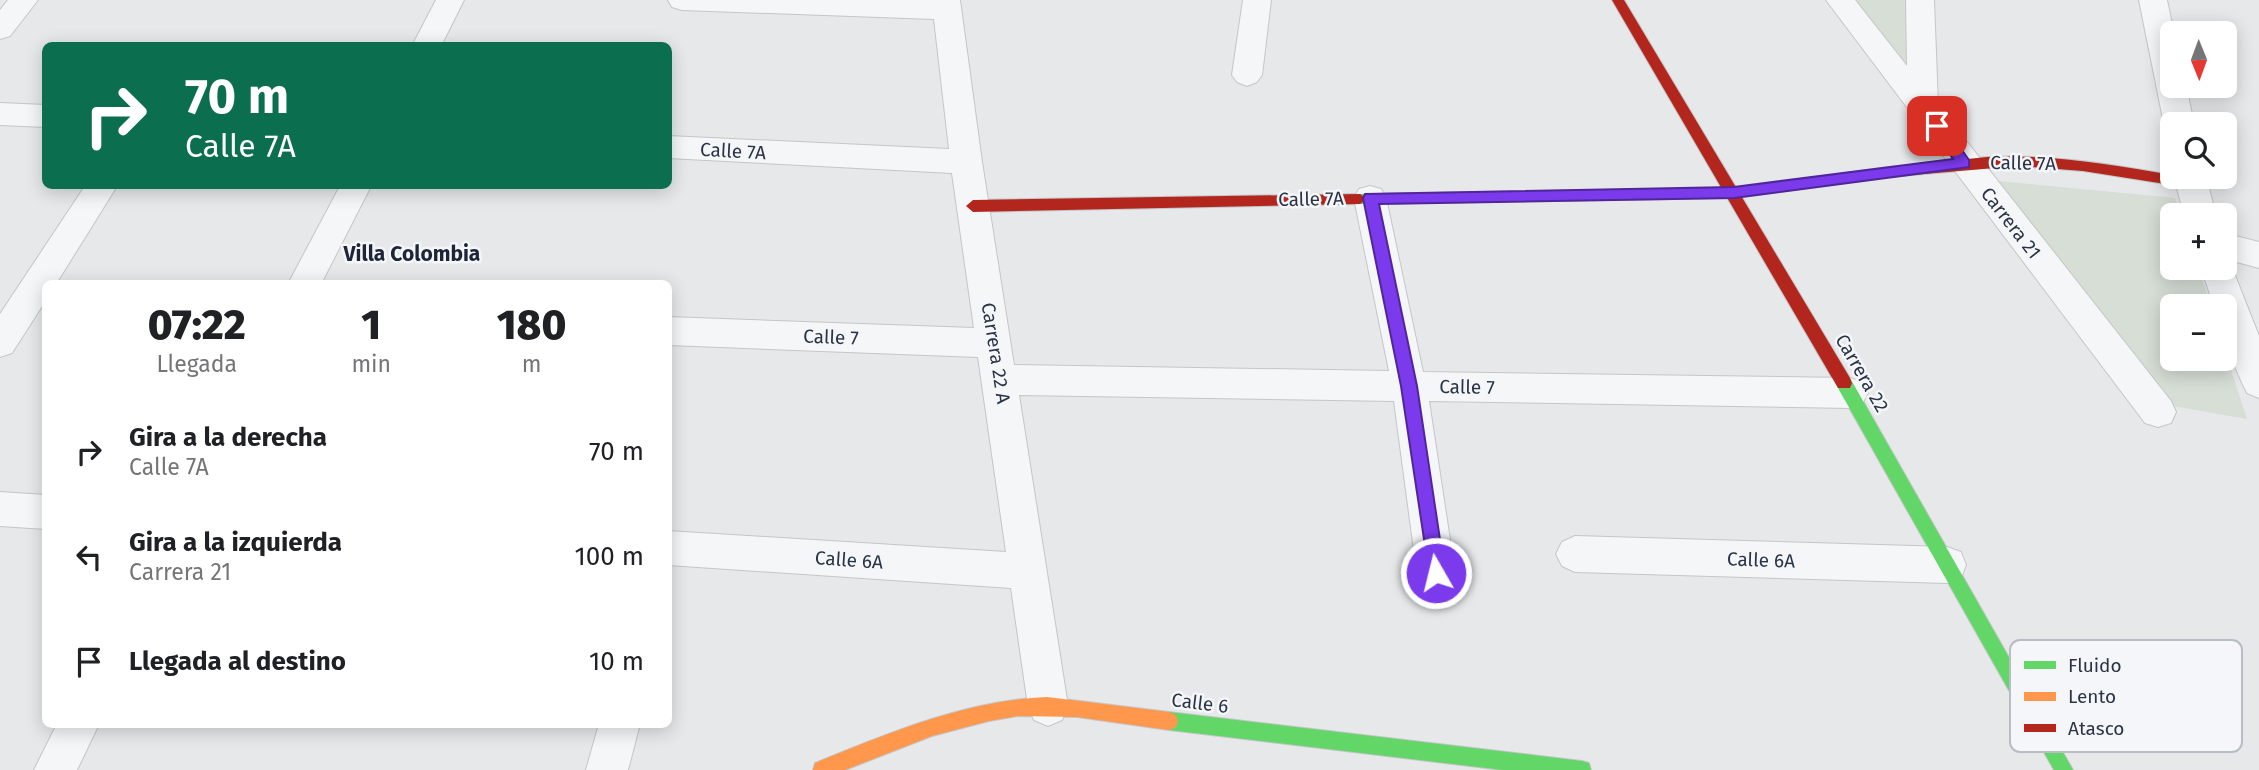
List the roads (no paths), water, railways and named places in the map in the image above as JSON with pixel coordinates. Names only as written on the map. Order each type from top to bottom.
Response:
[{"type":"street","points":[[0,29],[24,0]]},
{"type":"street","points":[[428,42],[450,0]]},
{"type":"street","points":[[682,0],[947,5]]},
{"type":"street","points":[[1247,75],[1257,0]]},
{"type":"street","name":"Carrera 22","points":[[1618,0],[1734,193],[2010,675]]},
{"type":"street","name":"Carrera 21","points":[[1840,0],[2158,412]]},
{"type":"street","points":[[1920,0],[1923,107]]},
{"type":"street","points":[[2153,0],[2176,112]]},
{"type":"street","name":"Carrera 22 A","points":[[947,5],[972,206],[1030,571],[1048,706]]},
{"type":"street","points":[[0,114],[42,116]]},
{"type":"street","name":"Calle 7A","points":[[672,147],[966,162]]},
{"type":"street","name":"Calle 7A","points":[[972,206],[1734,193],[1964,163],[2018,161],[2160,176]]},
{"type":"street","points":[[0,343],[15,295],[99,189]]},
{"type":"street","points":[[306,280],[353,189]]},
{"type":"street","points":[[1370,198],[1409,386],[1436,573]]},
{"type":"street","points":[[2237,249],[2259,255]]},
{"type":"street","points":[[2221,280],[2259,383]]},
{"type":"street","name":"Calle 7","points":[[672,331],[994,343]]},
{"type":"street","name":"Calle 7","points":[[1000,380],[1850,393]]},
{"type":"street","points":[[0,509],[42,512]]},
{"type":"street","name":"Calle 6A","points":[[672,548],[1030,571]]},
{"type":"street","name":"Calle 6A","points":[[1575,554],[1947,565]]},
{"type":"street","name":"Calle 6","points":[[822,770],[978,713],[1013,707],[1048,706],[1403,759],[1582,770]]},
{"type":"street","points":[[55,770],[77,728]]},
{"type":"street","points":[[607,770],[619,728]]},
{"type":"street","name":"Carrera 22","points":[[2054,752],[2064,770]]},
{"type":"district","name":"Villa Colombia","points":[[412,254]]}]
